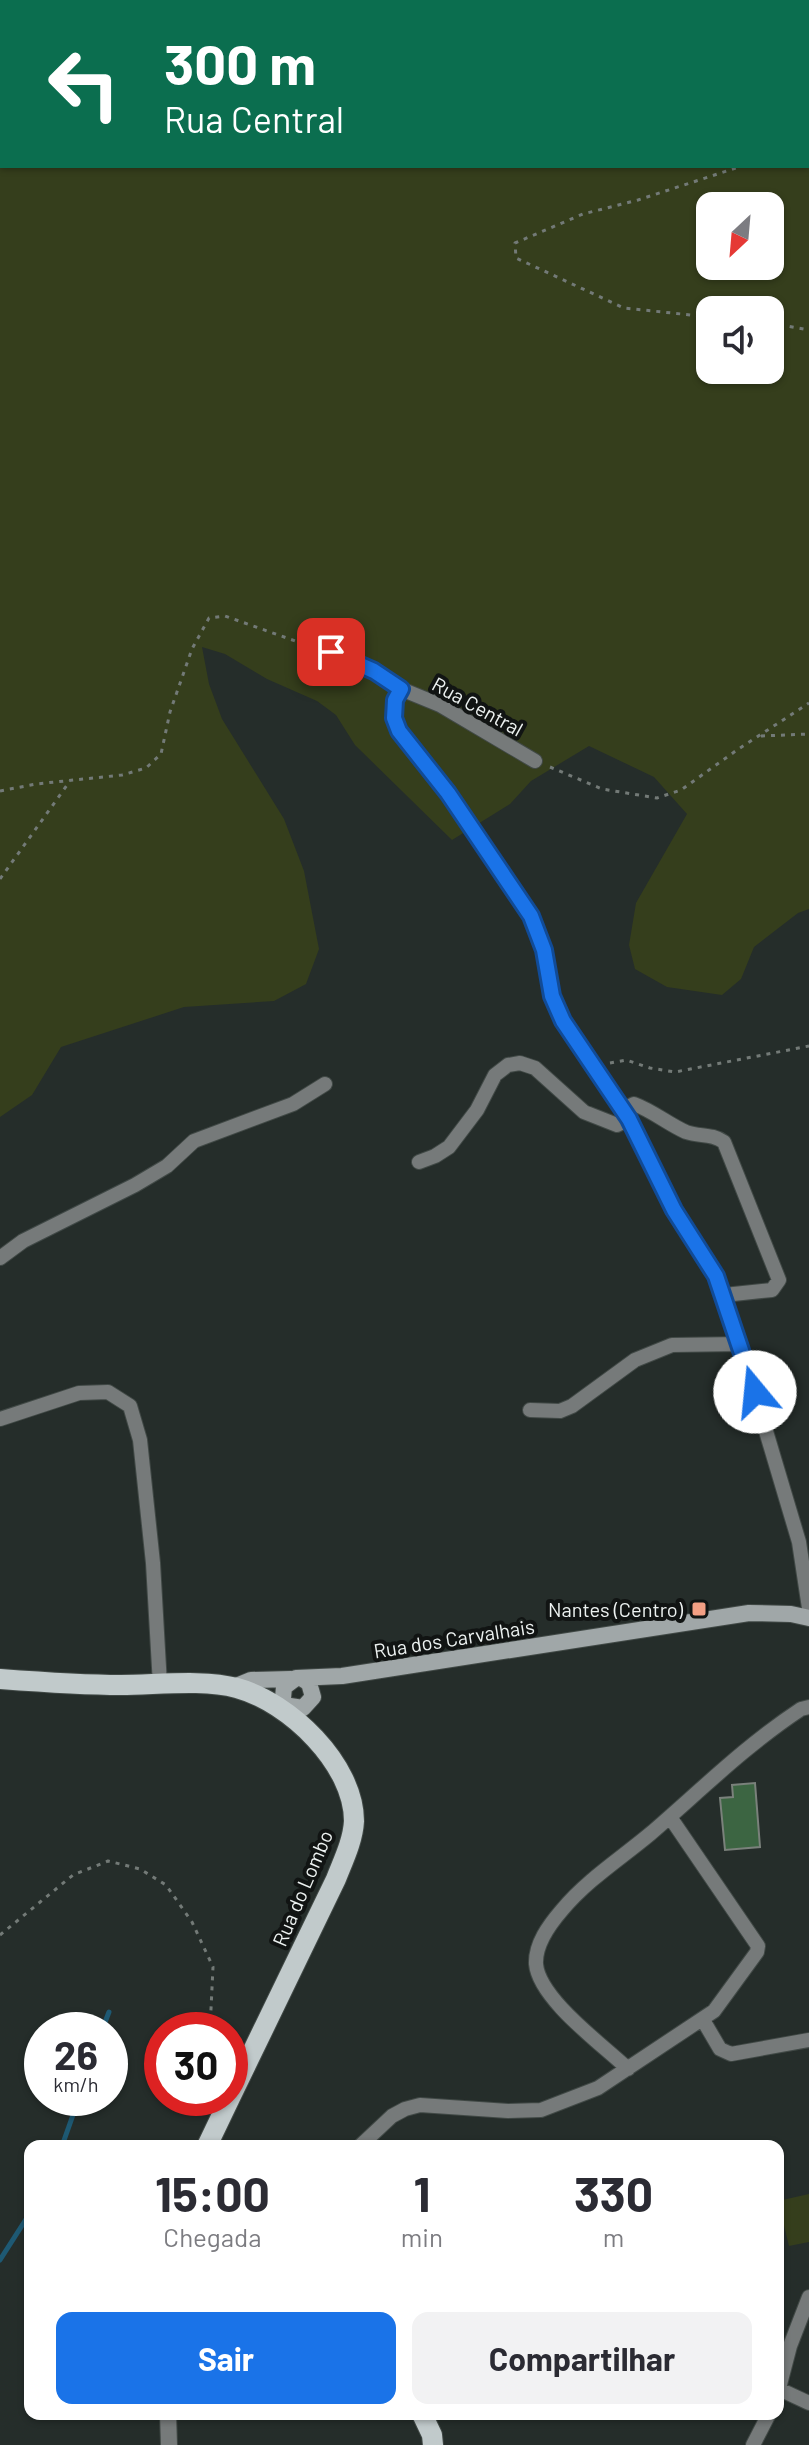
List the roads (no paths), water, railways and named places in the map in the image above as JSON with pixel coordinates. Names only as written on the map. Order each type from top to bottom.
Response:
[{"type":"main road","name":"Rua dos Carvalhais","points":[[234,1687],[251,1680],[342,1676],[749,1613],[791,1614],[809,1618]]},
{"type":"main road","points":[[296,1704],[342,1676]]},
{"type":"main road","points":[[0,1679],[90,1685],[234,1687]]},
{"type":"main road","points":[[296,1679],[312,1687],[296,1704],[284,1687],[296,1679]]},
{"type":"main road","name":"Rua do Lombo","points":[[234,1687],[296,1704],[305,1729],[343,1776],[352,1800],[354,1824],[349,1847],[336,1879],[248,2061]]},
{"type":"main road","name":"Rua do Lombo","points":[[210,2140],[221,2116]]},
{"type":"main road","points":[[425,2420],[433,2445]]},
{"type":"street","name":"Rua Central","points":[[331,652],[374,671],[401,689],[440,705],[535,761]]},
{"type":"street","name":"Rua Central","points":[[401,689],[395,700],[394,718],[399,731],[448,793],[531,916],[544,950],[552,996],[563,1021],[626,1114],[674,1210],[716,1276],[740,1344],[799,1542],[809,1608]]},
{"type":"street","points":[[419,1162],[449,1147],[477,1110],[495,1075],[508,1065],[520,1063],[535,1068],[584,1112],[617,1125],[634,1104],[651,1110],[684,1131],[716,1136],[724,1142],[779,1280],[772,1290],[724,1295]]},
{"type":"street","points":[[0,1258],[23,1241],[167,1166],[194,1141],[293,1104],[325,1084]]},
{"type":"street","points":[[530,1410],[560,1411],[572,1406],[635,1360],[672,1345],[740,1344]]},
{"type":"street","points":[[0,1419],[79,1393],[108,1392],[130,1406],[142,1455],[153,1563],[160,1685]]},
{"type":"street","points":[[628,2069],[541,1983],[536,1964],[543,1935],[561,1910],[593,1877],[670,1817],[757,1738],[809,1707]]},
{"type":"street","points":[[366,2140],[392,2116],[420,2105],[541,2110],[598,2088],[714,2011],[757,1952],[758,1946],[670,1817]]},
{"type":"street","points":[[703,2020],[720,2049],[731,2054],[809,2040]]},
{"type":"street","points":[[784,2368],[809,2297]]},
{"type":"street","points":[[784,2393],[809,2403]]},
{"type":"street","points":[[168,2420],[169,2445]]},
{"type":"street","points":[[753,2445],[766,2420]]},
{"type":"waterway","points":[[64,2140],[73,2116]]},
{"type":"waterway","points":[[0,2260],[24,2222]]},
{"type":"place","name":"Nantes (Centro)","points":[[699,1609]]}]
